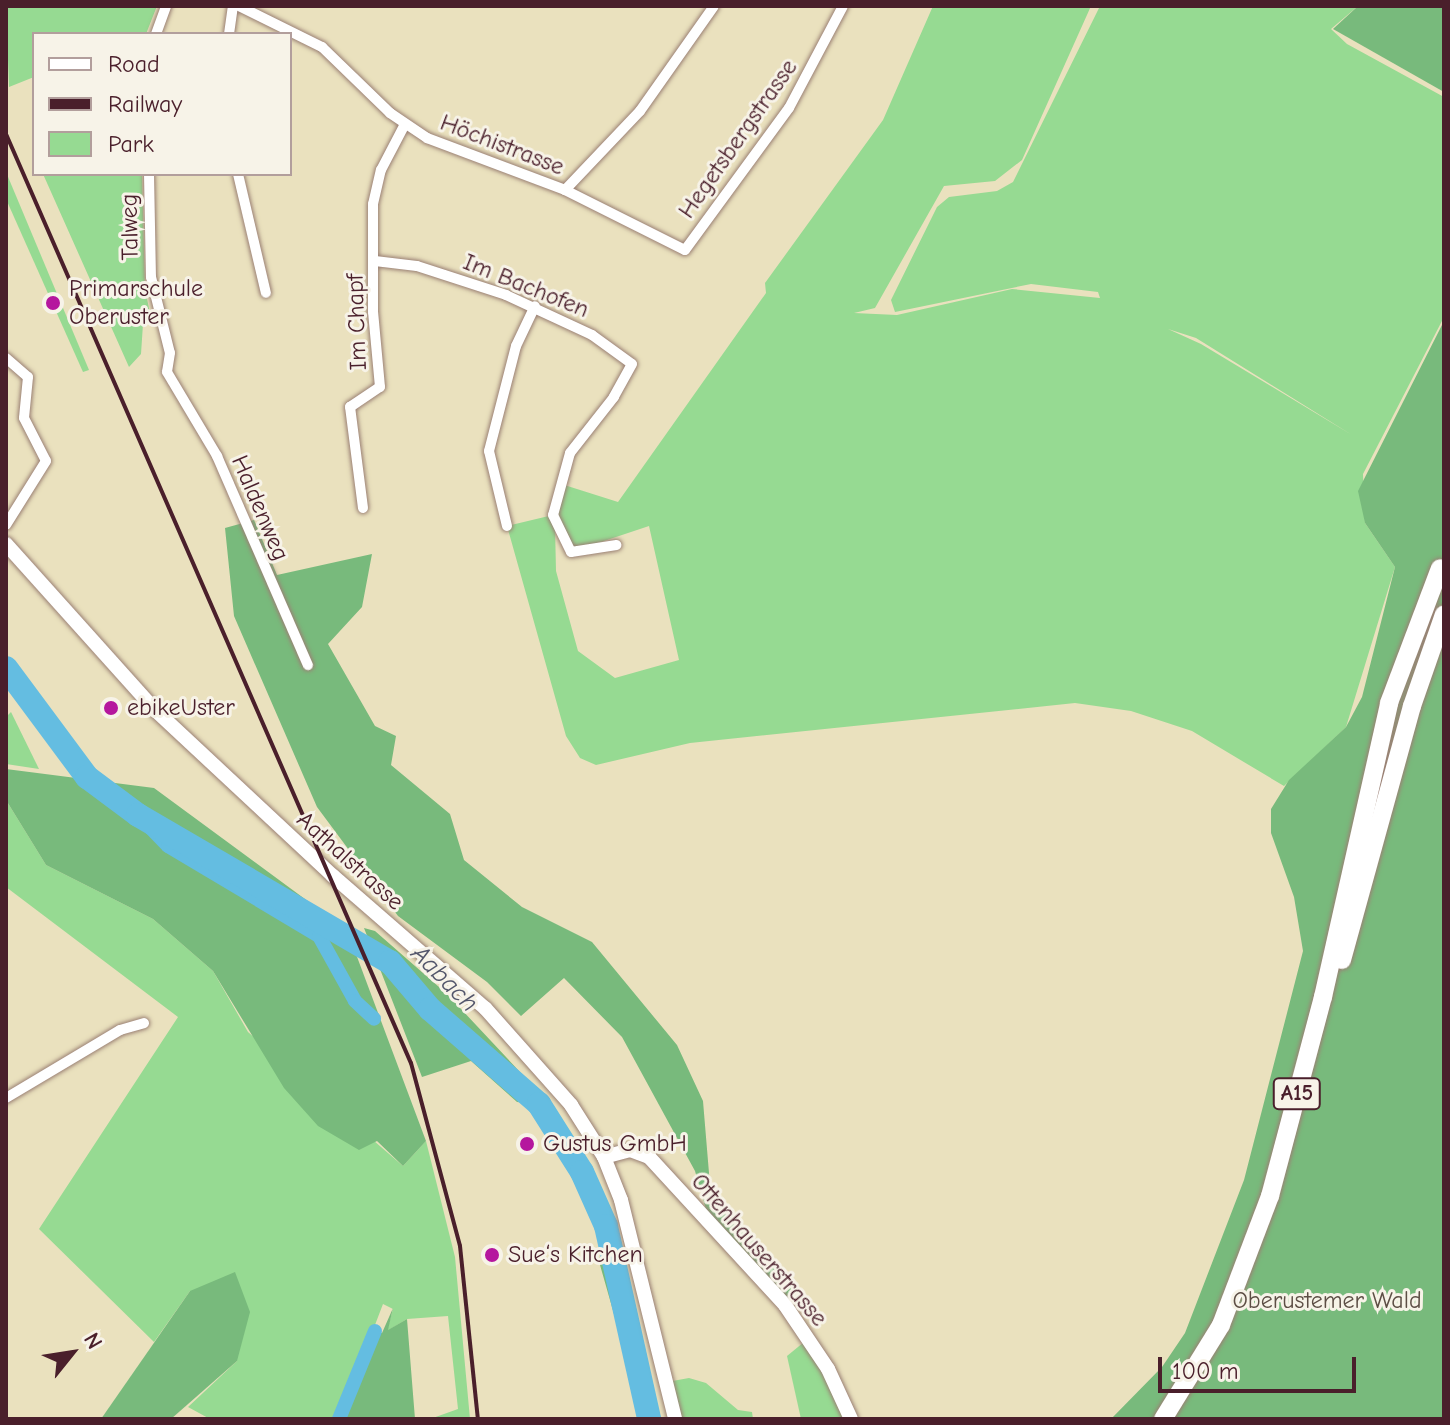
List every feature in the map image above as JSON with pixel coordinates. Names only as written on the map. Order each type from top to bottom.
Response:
[{"type":"highway","name":"A15","points":[[1163,1419],[1221,1325],[1270,1196],[1323,997],[1373,769],[1400,669],[1440,568]]},
{"type":"highway","name":"A15","points":[[1176,1419],[1227,1333],[1255,1269],[1370,860],[1444,614]]},
{"type":"main road","name":"Aathalstrasse","points":[[6,544],[186,741],[507,1030],[571,1105],[604,1157],[634,1243],[675,1419]]},
{"type":"main road","name":"Ottenhauserstrasse","points":[[604,1157],[630,1150],[649,1157],[785,1305],[828,1369],[851,1419]]},
{"type":"street","points":[[157,32],[166,6]]},
{"type":"street","name":"Höchistrasse","points":[[230,32],[236,6],[291,32]]},
{"type":"street","points":[[565,190],[640,111],[714,6]]},
{"type":"street","name":"Hegetsbergstrasse","points":[[685,250],[789,108],[843,6]]},
{"type":"street","name":"Höchistrasse","points":[[292,33],[322,47],[405,124],[449,148],[565,190],[685,250]]},
{"type":"street","name":"Im Chapf","points":[[363,508],[350,407],[380,387],[373,312],[376,186],[405,124]]},
{"type":"street","name":"Talweg","points":[[149,176],[151,277],[170,353],[167,372]]},
{"type":"street","points":[[238,176],[266,293]]},
{"type":"street","name":"Im Bachofen","points":[[375,261],[417,266],[535,306],[592,335],[632,364],[614,397],[570,453],[553,515],[571,552],[616,545]]},
{"type":"street","points":[[507,526],[489,451],[511,364],[535,306]]},
{"type":"street","points":[[6,358],[24,370],[30,385],[24,418],[46,461],[6,525]]},
{"type":"street","name":"Haldenweg","points":[[167,372],[176,396],[206,433],[308,665]]},
{"type":"street","points":[[6,1098],[120,1030],[144,1023]]},
{"type":"green space","points":[[6,6],[157,6],[147,32],[32,32],[32,78],[9,87]]},
{"type":"green space","points":[[933,6],[1091,6],[1022,160],[995,181],[944,186],[875,308],[854,313],[897,315],[1012,289],[1100,298],[1098,292],[1031,284],[895,312],[891,300],[937,207],[949,197],[997,191],[1013,182],[1100,6],[1358,6],[1331,29],[1347,44],[1444,97],[1444,317],[1363,474],[1365,523],[1395,567],[1346,727],[1284,786],[1192,731],[1131,711],[1075,703],[690,743],[596,765],[580,758],[566,736],[507,526],[553,515],[558,483],[618,502],[766,293],[765,283],[883,120]],"holes":[[[1168,329],[1196,338],[1352,435],[1201,344]],[[555,526],[571,552],[649,526],[679,660],[615,678],[578,651],[556,571]]]},
{"type":"green space","points":[[1358,6],[1444,6],[1444,92],[1333,29]]},
{"type":"green space","points":[[6,172],[89,370],[83,372],[6,199]]},
{"type":"green space","points":[[44,176],[142,176],[145,289],[152,323],[143,324],[141,354],[129,367]]},
{"type":"green space","name":"Oberustemer Wald","points":[[1444,321],[1444,1419],[1111,1419],[1162,1367],[1185,1333],[1244,1180],[1303,951],[1294,897],[1271,833],[1271,809],[1289,780],[1346,727],[1362,697],[1395,567],[1365,523],[1358,491]]},
{"type":"green space","points":[[254,520],[277,575],[372,554],[362,607],[328,644],[375,726],[396,736],[391,765],[450,814],[464,860],[522,907],[592,942],[677,1045],[703,1101],[710,1185],[795,1293],[785,1305],[711,1227],[695,1171],[622,1037],[564,978],[521,1016],[487,982],[398,916],[317,807],[234,616],[225,528]]},
{"type":"green space","points":[[11,712],[39,769],[6,764],[6,717]]},
{"type":"green space","points":[[6,769],[154,788],[347,930],[426,1141],[403,1166],[377,1141],[359,1150],[318,1126],[284,1088],[213,971],[153,919],[46,865],[6,800]]},
{"type":"green space","points":[[6,800],[46,865],[153,919],[213,971],[248,1032],[403,1166],[426,1141],[455,1257],[470,1419],[430,1419],[458,1409],[448,1316],[407,1319],[387,1331],[393,1309],[383,1304],[339,1419],[210,1419],[188,1407],[237,1361],[190,1291],[154,1342],[39,1229],[178,1017],[6,887]]},
{"type":"green space","points":[[364,928],[375,931],[447,994],[548,1102],[589,1164],[623,1257],[655,1419],[644,1419],[598,1258],[607,1255],[584,1181],[539,1104],[517,1102],[471,1061],[422,1077]]},
{"type":"green space","points":[[235,1272],[250,1312],[237,1361],[171,1419],[101,1419],[190,1291]]},
{"type":"green space","points":[[393,1308],[388,1330],[407,1319],[415,1419],[339,1419],[375,1331],[382,1333]]},
{"type":"green space","points":[[809,1338],[851,1419],[801,1419],[787,1356]]},
{"type":"green space","points":[[689,1378],[706,1383],[738,1410],[752,1412],[753,1419],[675,1419],[667,1382]]},
{"type":"waterway","name":"Aabach","points":[[6,668],[87,777],[138,815],[390,962],[430,1009],[539,1104],[582,1172],[606,1226],[649,1419]]},
{"type":"waterway","points":[[138,815],[168,846],[319,936],[355,1001],[374,1019]]},
{"type":"waterway","points":[[339,1419],[375,1331]]},
{"type":"railway","points":[[6,134],[411,1063],[460,1246],[478,1419]]},
{"type":"place","name":"Primarschule Oberuster","points":[[53,303]]},
{"type":"place","name":"ebikeUster","points":[[111,708]]},
{"type":"place","name":"Gustus GmbH","points":[[527,1144]]},
{"type":"place","name":"Sue‘s Kitchen","points":[[492,1255]]}]
